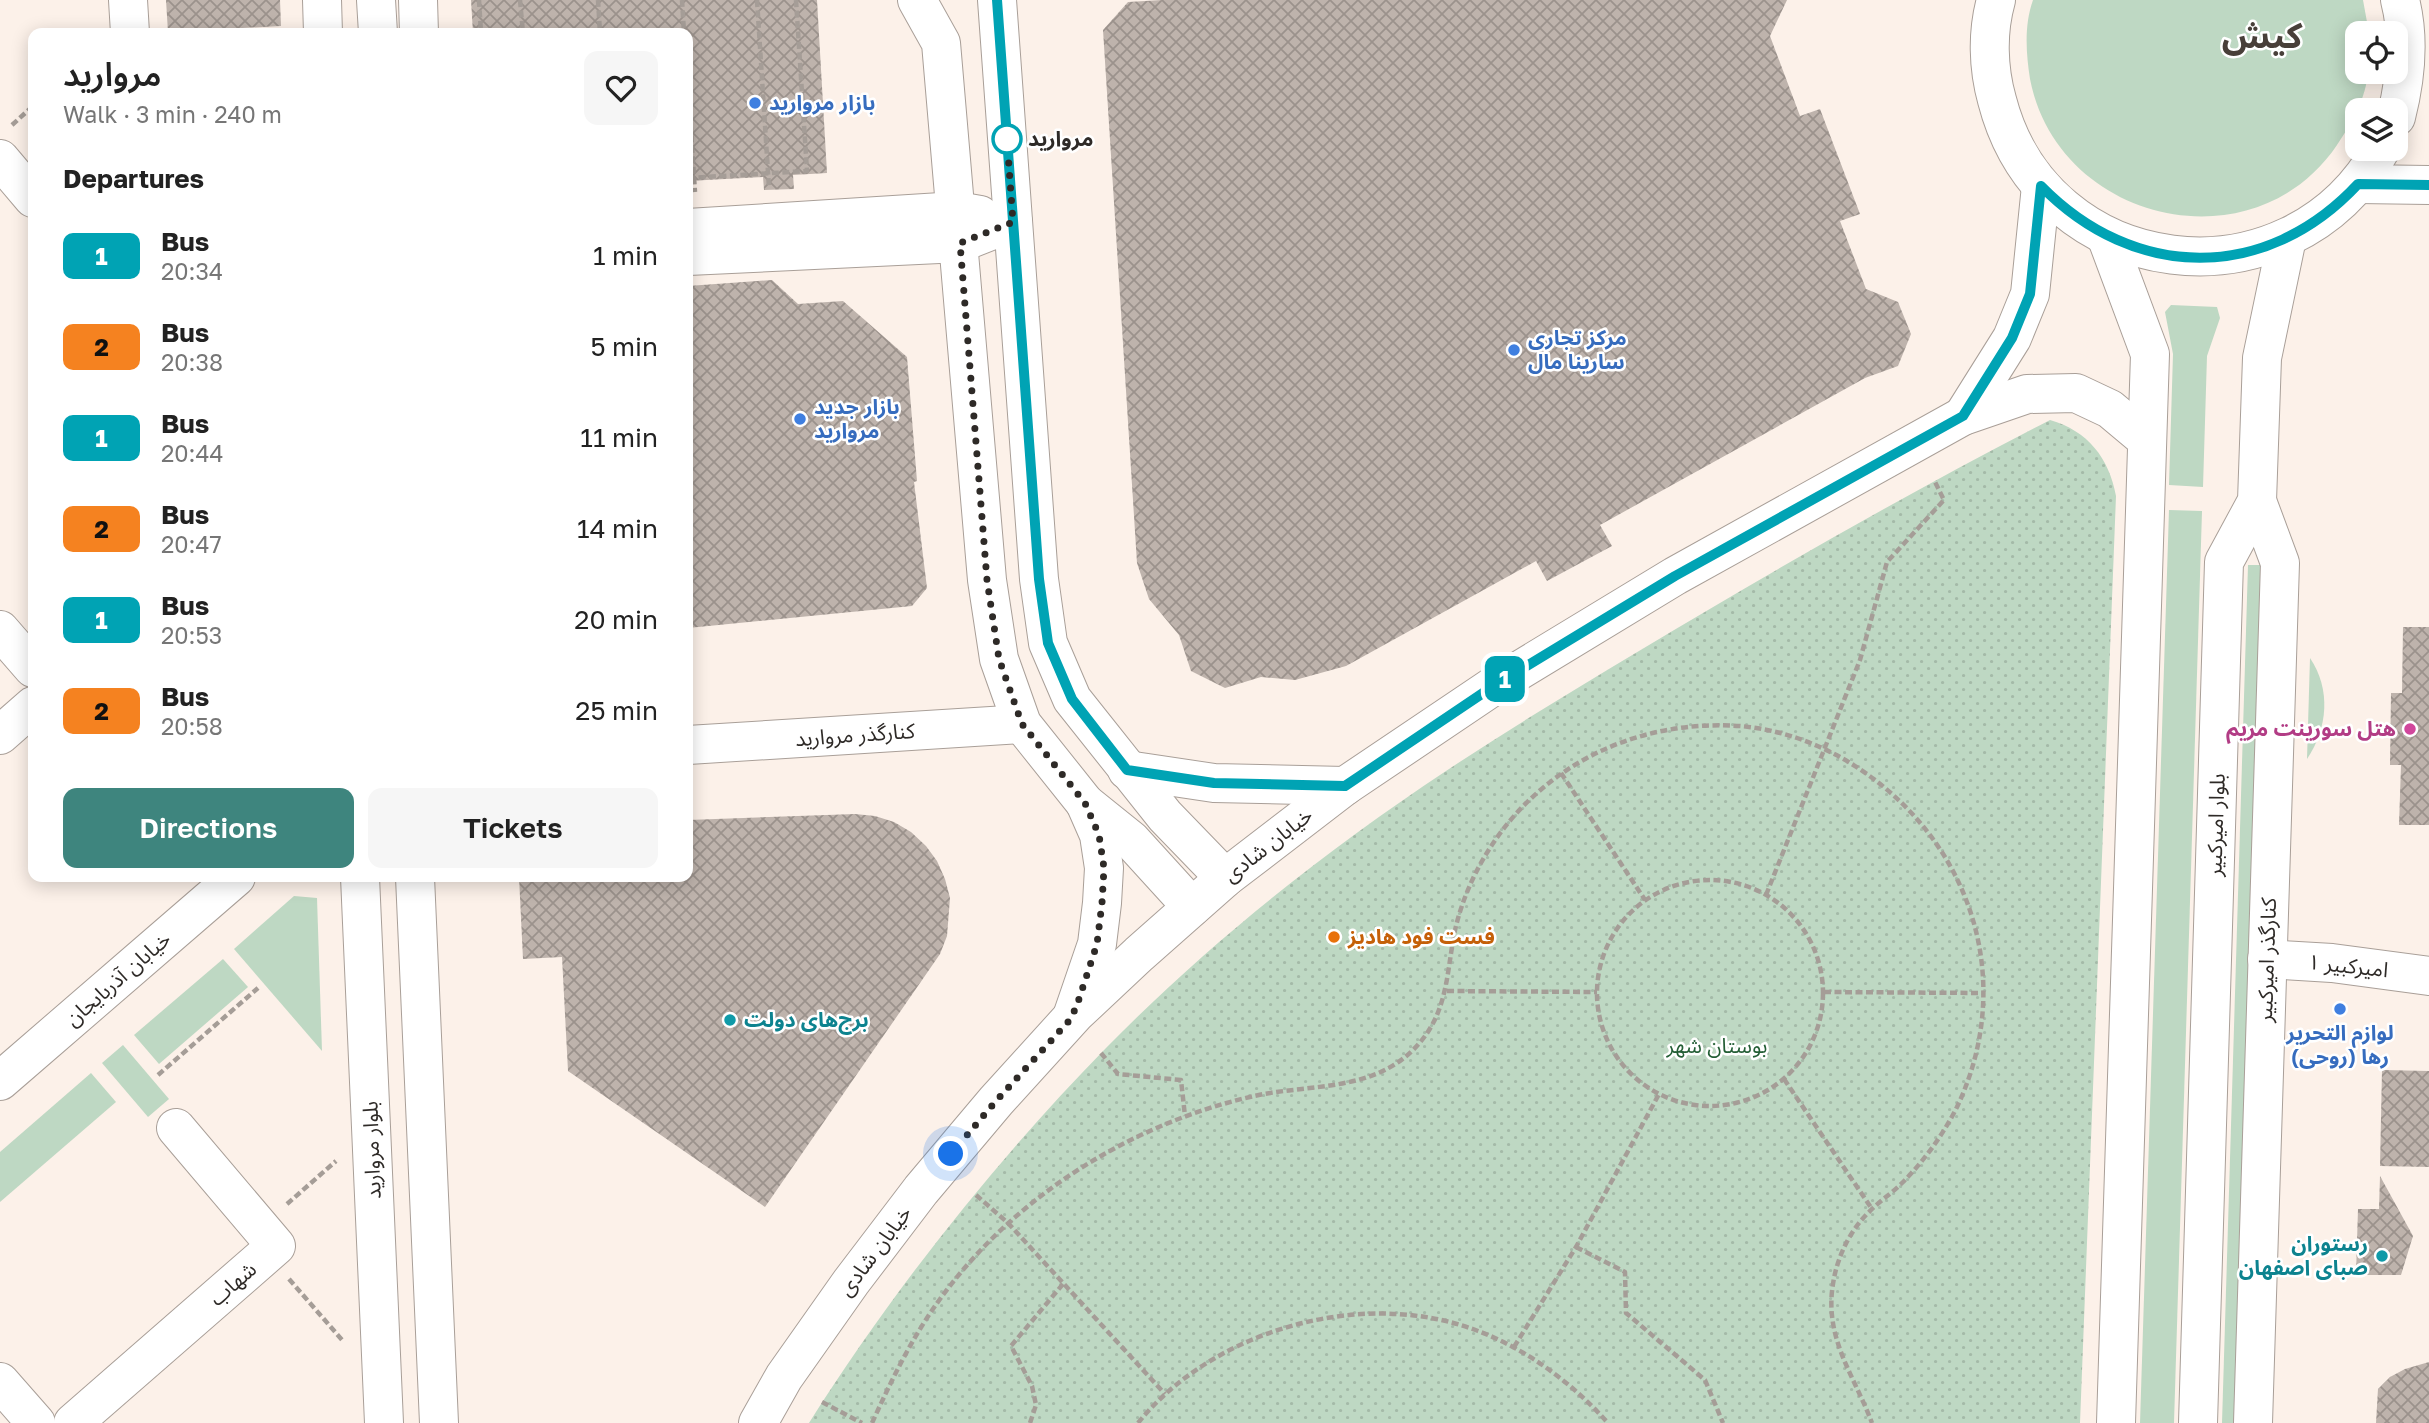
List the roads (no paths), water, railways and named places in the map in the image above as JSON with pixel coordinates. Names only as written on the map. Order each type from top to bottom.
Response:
[{"type":"street","points":[[128,0],[130,28]]},
{"type":"street","points":[[321,0],[323,28]]},
{"type":"street","points":[[376,0],[378,28]]},
{"type":"street","points":[[418,0],[419,28]]},
{"type":"street","points":[[917,0],[942,43],[987,580],[999,659],[1022,724],[1085,803],[1131,840],[1192,907]]},
{"type":"street","points":[[939,0],[950,0]]},
{"type":"street","points":[[997,0],[1039,579],[1048,643],[1072,699],[1165,816],[1225,878]]},
{"type":"street","points":[[1996,0],[1990,35],[1990,62],[2001,116],[2011,141],[2041,186],[2061,205],[2106,236],[2157,253],[2197,257],[2237,254],[2263,248],[2287,238],[2326,215],[2358,184],[2373,161]]},
{"type":"street","points":[[2401,98],[2411,12]]},
{"type":"street","points":[[4,146],[28,161]]},
{"type":"street","points":[[4,146],[28,189]]},
{"type":"street","points":[[2358,184],[2429,185]]},
{"type":"street","name":"خیابان شادی","points":[[1963,416],[2012,338],[2030,294],[2041,186]]},
{"type":"street","points":[[693,237],[958,227],[1013,222]]},
{"type":"street","points":[[693,237],[771,223],[958,227]]},
{"type":"street","points":[[2106,236],[2150,354],[2116,1423]]},
{"type":"street","name":"بلوار امیرکبیر","points":[[2198,1423],[2224,562],[2258,501],[2262,358],[2287,238]]},
{"type":"street","name":"خیابان شادی","points":[[758,1423],[784,1377],[850,1282],[921,1189],[1068,1022],[1139,954],[1225,878],[1345,786],[1492,687],[1675,576],[1963,416],[2027,394],[2076,393],[2110,409],[2147,440]]},
{"type":"street","name":"کنارگذر امیرکبیر","points":[[2253,1423],[2280,564],[2258,501]]},
{"type":"street","points":[[0,630],[28,662]]},
{"type":"street","points":[[0,735],[28,710]]},
{"type":"street","name":"کنارگذر مروارید","points":[[693,745],[1022,724]]},
{"type":"street","points":[[1127,770],[1214,783],[1345,786]]},
{"type":"street","points":[[1068,1022],[1076,1008],[1097,944],[1102,903],[1104,868],[1099,835],[1085,803]]},
{"type":"street","points":[[1131,840],[1150,838],[1158,833],[1165,816]]},
{"type":"street","name":"خیابان آذربایجان","points":[[0,1082],[223,882]]},
{"type":"street","name":"بلوار مروارید","points":[[360,882],[384,1423]]},
{"type":"street","points":[[415,882],[439,1423]]},
{"type":"street","name":"امیرکبیر ۱","points":[[2267,959],[2332,963],[2429,976]]},
{"type":"street","name":"شهاب","points":[[73,1423],[276,1246],[176,1128]]},
{"type":"street","points":[[374,1212],[377,1222],[384,1230],[403,1238],[422,1229],[428,1220],[429,1209]]},
{"type":"street","points":[[0,1382],[36,1423]]},
{"type":"place","name":"بازار مروارید","points":[[755,103]]},
{"type":"place","name":"مروارید","points":[[1007,139]]},
{"type":"place","name":"مرکز تجاری سارینا مال","points":[[1514,350]]},
{"type":"place","name":"بازار جدید مروارید","points":[[800,419]]},
{"type":"place","name":"هتل سورینت مريم","points":[[2410,729]]},
{"type":"place","name":"فست فود هادیز","points":[[1334,937]]},
{"type":"place","name":"لوازم التحریر رها (روحی)","points":[[2340,1009]]},
{"type":"place","name":"برج‌های دولت","points":[[730,1020]]},
{"type":"place","name":"رستوران صبای اصفهان","points":[[2382,1256]]},
{"type":"district","name":"كيش","points":[[2262,36]]},
{"type":"park label","name":"بوستان شهر","points":[[1717,1046]]}]
